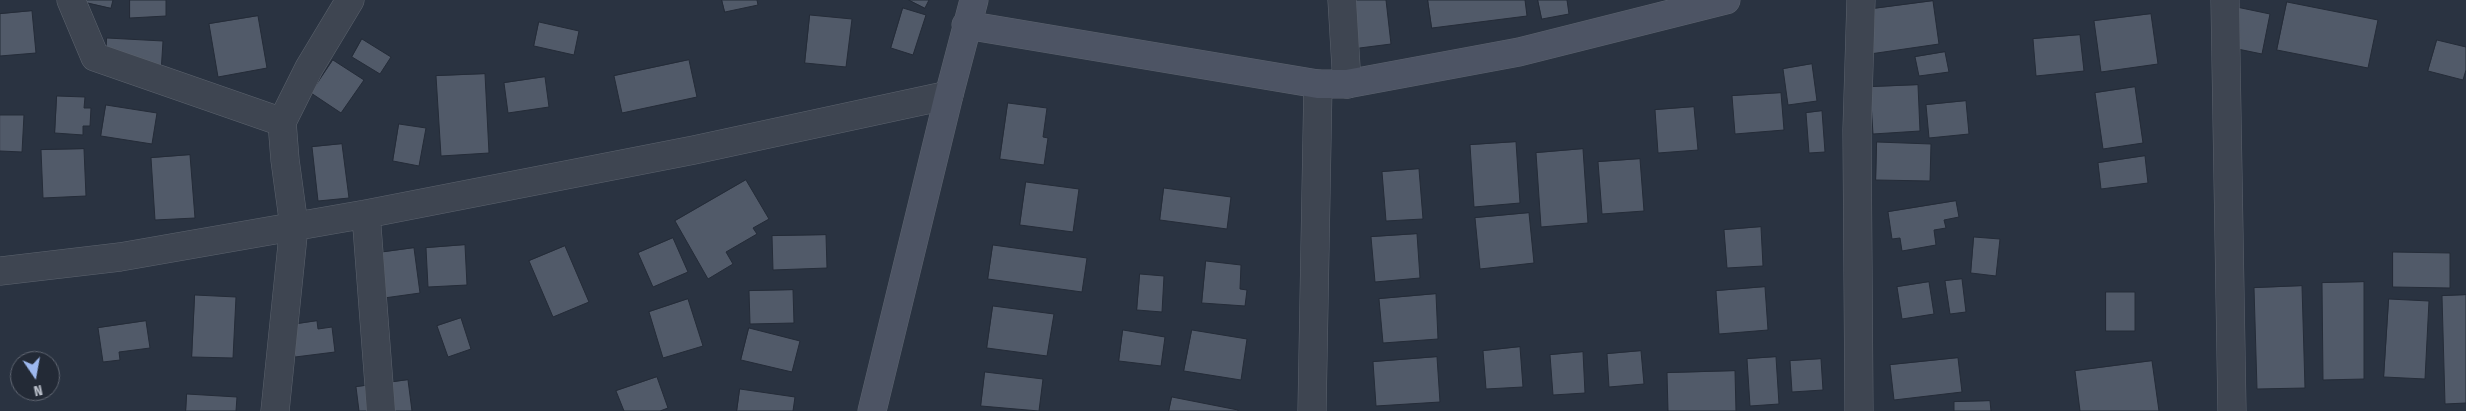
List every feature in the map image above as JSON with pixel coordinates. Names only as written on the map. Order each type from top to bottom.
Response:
[{"type":"street","points":[[72,0],[95,57],[282,122]]},
{"type":"street","points":[[275,411],[294,226],[282,122],[309,68],[350,0]]},
{"type":"street","points":[[1342,0],[1348,84]]},
{"type":"street","points":[[872,411],[970,12],[1318,84],[1348,84],[1519,52],[1726,0]]},
{"type":"street","points":[[1859,411],[1857,140],[1861,0]]},
{"type":"street","points":[[2225,0],[2232,411]]},
{"type":"street","points":[[1312,411],[1318,84]]},
{"type":"street","points":[[0,271],[120,257],[366,214],[694,150],[949,95]]},
{"type":"street","points":[[366,214],[381,411]]},
{"type":"building","points":[[75,0],[113,0],[111,8]]},
{"type":"building","points":[[130,0],[166,0],[166,16],[130,18]]},
{"type":"building","points":[[722,0],[757,0],[758,5],[725,12]]},
{"type":"building","points":[[909,0],[929,0],[925,8]]},
{"type":"building","points":[[1338,0],[1386,0],[1391,44],[1344,50]]},
{"type":"building","points":[[1428,0],[1525,0],[1527,16],[1432,28]]},
{"type":"building","points":[[1538,0],[1567,0],[1569,14],[1542,19]]},
{"type":"building","points":[[1933,1],[1939,44],[1870,54],[1864,10]]},
{"type":"building","points":[[2287,2],[2378,20],[2368,68],[2277,50]]},
{"type":"building","points":[[2227,5],[2270,14],[2262,54],[2218,45]]},
{"type":"building","points":[[903,8],[926,15],[913,55],[891,48]]},
{"type":"building","points":[[32,11],[36,53],[0,56],[0,14]]},
{"type":"building","points":[[2151,14],[2158,64],[2101,72],[2094,21]]},
{"type":"building","points":[[810,15],[852,19],[846,67],[805,63]]},
{"type":"building","points":[[258,16],[267,68],[218,77],[209,24]]},
{"type":"building","points":[[539,22],[579,31],[574,55],[534,46]]},
{"type":"building","points":[[2080,35],[2084,71],[2036,76],[2033,39]]},
{"type":"building","points":[[107,38],[163,41],[161,73],[105,70]]},
{"type":"building","points":[[362,39],[391,57],[380,74],[352,57]]},
{"type":"building","points":[[2437,40],[2466,47],[2466,70],[2463,80],[2428,71]]},
{"type":"building","points":[[1945,52],[1949,72],[1919,76],[1915,57]]},
{"type":"building","points":[[333,60],[364,80],[341,113],[311,93]]},
{"type":"building","points":[[689,60],[697,97],[622,113],[614,76]]},
{"type":"building","points":[[1812,64],[1817,101],[1788,105],[1783,69]]},
{"type":"building","points":[[485,74],[489,153],[441,156],[436,76]]},
{"type":"building","points":[[545,77],[549,107],[508,113],[504,83]]},
{"type":"building","points":[[1918,85],[1920,131],[1873,134],[1870,87]]},
{"type":"building","points":[[2135,87],[2143,143],[2103,149],[2095,93]]},
{"type":"building","points":[[1781,93],[1784,130],[1735,134],[1732,96]]},
{"type":"building","points":[[57,96],[85,97],[84,108],[91,108],[90,126],[83,126],[83,135],[55,133]]},
{"type":"building","points":[[1966,101],[1969,134],[1929,138],[1926,105]]},
{"type":"building","points":[[1008,103],[1047,108],[1043,137],[1048,138],[1044,165],[1000,159]]},
{"type":"building","points":[[106,105],[157,113],[152,144],[101,136]]},
{"type":"building","points":[[1694,107],[1698,150],[1658,153],[1655,110]]},
{"type":"building","points":[[1822,111],[1825,152],[1809,153],[1806,113]]},
{"type":"building","points":[[0,115],[24,115],[22,152],[0,151]]},
{"type":"building","points":[[399,124],[426,128],[419,166],[393,161]]},
{"type":"building","points":[[1516,142],[1520,203],[1474,207],[1470,145]]},
{"type":"building","points":[[1877,142],[1931,144],[1930,181],[1876,180]]},
{"type":"building","points":[[342,144],[349,198],[318,201],[312,147]]},
{"type":"building","points":[[84,149],[86,196],[43,198],[41,150]]},
{"type":"building","points":[[1583,149],[1588,223],[1541,227],[1536,153]]},
{"type":"building","points":[[190,155],[195,218],[155,220],[151,158]]},
{"type":"building","points":[[2145,156],[2148,183],[2101,189],[2098,163]]},
{"type":"building","points":[[1640,159],[1644,211],[1602,214],[1598,162]]},
{"type":"building","points":[[1419,169],[1423,219],[1386,221],[1382,172]]},
{"type":"building","points":[[746,180],[769,219],[753,228],[757,234],[726,252],[733,264],[708,279],[675,221]]},
{"type":"building","points":[[1026,182],[1079,189],[1073,232],[1020,225]]},
{"type":"building","points":[[1164,188],[1231,197],[1227,229],[1160,220]]},
{"type":"building","points":[[1956,201],[1959,217],[1944,220],[1946,228],[1934,230],[1936,245],[1902,251],[1900,238],[1892,239],[1888,212]]},
{"type":"building","points":[[1529,213],[1534,263],[1480,269],[1475,218]]},
{"type":"building","points":[[1761,227],[1763,266],[1727,268],[1724,230]]},
{"type":"building","points":[[1417,234],[1420,278],[1375,282],[1371,237]]},
{"type":"building","points":[[826,235],[827,268],[773,270],[772,236]]},
{"type":"building","points":[[1974,237],[2000,239],[1996,276],[1971,273]]},
{"type":"building","points":[[673,238],[688,272],[653,287],[638,253]]},
{"type":"building","points":[[465,245],[467,285],[428,287],[426,248]]},
{"type":"building","points":[[993,245],[1087,258],[1082,292],[988,279]]},
{"type":"building","points":[[565,246],[589,302],[553,317],[529,261]]},
{"type":"building","points":[[414,248],[420,293],[384,298],[377,253]]},
{"type":"building","points":[[2393,252],[2450,253],[2450,288],[2393,287]]},
{"type":"building","points":[[1206,261],[1241,265],[1240,289],[1247,290],[1245,306],[1202,303]]},
{"type":"building","points":[[1140,274],[1164,276],[1162,312],[1137,310]]},
{"type":"building","points":[[1962,279],[1966,312],[1950,314],[1945,281]]},
{"type":"building","points":[[1929,282],[1934,314],[1902,319],[1897,287]]},
{"type":"building","points":[[2364,282],[2364,379],[2323,380],[2322,283]]},
{"type":"building","points":[[2302,286],[2305,388],[2257,389],[2254,288]]},
{"type":"building","points":[[1765,287],[1768,330],[1719,334],[1716,291]]},
{"type":"building","points":[[793,290],[794,323],[750,324],[749,291]]},
{"type":"building","points":[[2106,292],[2135,292],[2135,331],[2106,331]]},
{"type":"building","points":[[1436,294],[1438,339],[1383,343],[1379,299]]},
{"type":"building","points":[[195,295],[236,297],[233,358],[192,357]]},
{"type":"building","points":[[2466,295],[2466,403],[2445,404],[2442,296]]},
{"type":"building","points":[[688,299],[703,346],[663,358],[649,312]]},
{"type":"building","points":[[2389,299],[2429,301],[2425,379],[2384,377]]},
{"type":"building","points":[[993,306],[1054,314],[1047,356],[987,348]]},
{"type":"building","points":[[461,318],[471,349],[448,357],[437,326]]},
{"type":"building","points":[[146,321],[150,348],[119,352],[120,360],[103,362],[98,328]]},
{"type":"building","points":[[317,321],[318,329],[332,327],[335,352],[295,357],[290,325]]},
{"type":"building","points":[[749,328],[800,341],[792,372],[741,360]]},
{"type":"building","points":[[1123,330],[1165,337],[1161,366],[1119,361]]},
{"type":"building","points":[[1192,330],[1247,339],[1241,380],[1184,371]]},
{"type":"building","points":[[1520,347],[1523,387],[1486,389],[1483,351]]},
{"type":"building","points":[[1641,351],[1644,384],[1609,387],[1607,354]]},
{"type":"building","points":[[1583,352],[1585,393],[1553,395],[1550,355]]},
{"type":"building","points":[[1437,357],[1440,402],[1376,406],[1373,362]]},
{"type":"building","points":[[1776,357],[1779,404],[1750,406],[1747,359]]},
{"type":"building","points":[[1958,358],[1962,392],[1894,400],[1890,365]]},
{"type":"building","points":[[1821,359],[1823,390],[1792,392],[1790,361]]},
{"type":"building","points":[[2152,361],[2159,411],[2080,411],[2075,371]]},
{"type":"building","points":[[1735,371],[1736,411],[1668,411],[1667,373]]},
{"type":"building","points":[[985,372],[1043,379],[1039,411],[981,406]]},
{"type":"building","points":[[657,377],[668,408],[660,411],[624,411],[616,391]]},
{"type":"building","points":[[408,380],[412,411],[359,411],[356,387]]},
{"type":"building","points":[[740,389],[795,397],[793,411],[737,411]]},
{"type":"building","points":[[187,394],[237,397],[236,411],[186,411]]},
{"type":"building","points":[[1172,397],[1238,410],[1238,411],[1169,411]]},
{"type":"building","points":[[1990,401],[1991,411],[1954,411],[1954,402]]}]
